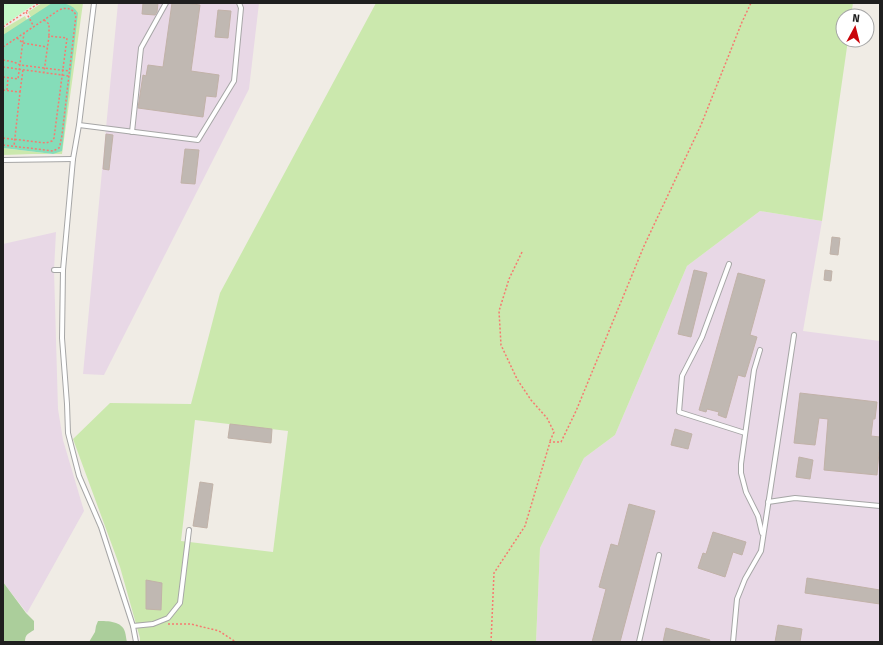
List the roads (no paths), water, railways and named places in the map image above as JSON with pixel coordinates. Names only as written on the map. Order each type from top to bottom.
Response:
[{"type":"lane","points":[[94,3],[79,125],[73,159],[63,270],[62,338],[68,433],[79,476],[101,527],[133,626],[136,642]]},
{"type":"lane","points":[[132,132],[141,48],[166,3]]},
{"type":"lane","points":[[79,125],[198,140],[234,81],[241,8],[239,3]]},
{"type":"lane","points":[[3,160],[73,159]]},
{"type":"lane","points":[[729,264],[702,337],[682,376],[679,412],[745,433]]},
{"type":"lane","points":[[54,270],[63,270]]},
{"type":"lane","points":[[733,642],[737,599],[745,579],[760,551],[763,536],[794,335]]},
{"type":"lane","points":[[760,350],[754,370],[741,473],[746,492],[758,516],[763,536]]},
{"type":"lane","points":[[768,502],[795,498],[880,506]]},
{"type":"lane","points":[[133,626],[152,624],[168,618],[180,603],[188,530]]},
{"type":"lane","points":[[639,642],[659,555]]}]
